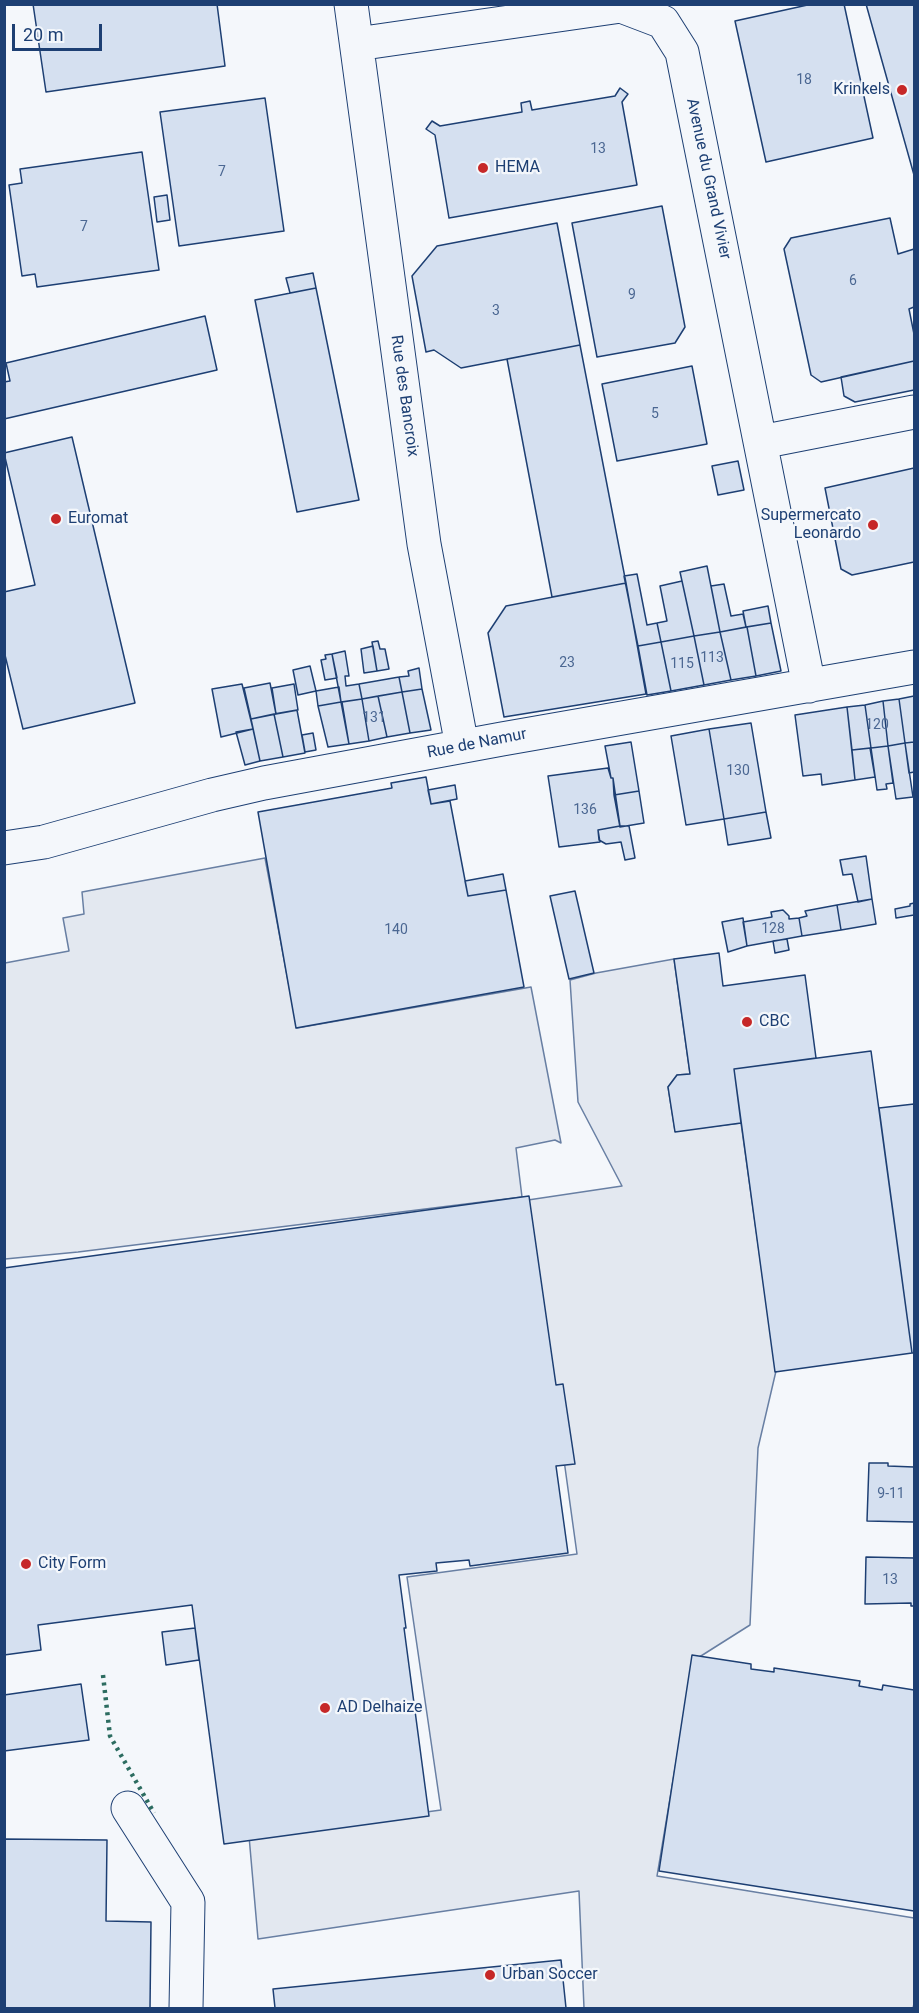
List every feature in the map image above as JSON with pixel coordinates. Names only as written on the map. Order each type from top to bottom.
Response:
[{"type":"street","points":[[351,4],[357,44]]},
{"type":"street","name":"Avenue du Grand Vivier","points":[[357,44],[621,6],[663,22],[682,52],[809,686]]},
{"type":"street","name":"Rue des Bancroix","points":[[357,44],[424,544],[462,746]]},
{"type":"street","points":[[761,442],[915,412]]},
{"type":"street","name":"Rue de Namur","points":[[4,848],[44,842],[223,793],[462,746],[915,667]]},
{"type":"street","name":"Rue de Namur","points":[[4,837],[44,842]]},
{"type":"street","points":[[4,864],[44,842]]},
{"type":"street","points":[[128,1808],[188,1902],[186,2008]]},
{"type":"shaded area","points":[[265,858],[297,1028],[531,987],[561,1143],[555,1140],[516,1148],[522,1197],[5,1259],[5,963],[69,951],[63,918],[84,914],[82,892]]},
{"type":"shaded area","points":[[674,959],[690,1074],[677,1075],[668,1087],[675,1131],[741,1123],[776,1371],[758,1448],[750,1625],[693,1661],[657,1876],[914,1918],[913,2008],[584,2008],[579,1891],[258,1939],[249,1836],[441,1810],[407,1577],[577,1554],[528,1200],[622,1186],[578,1102],[570,980]]},
{"type":"building","points":[[33,4],[217,4],[225,66],[46,92]]},
{"type":"building","points":[[812,4],[844,4],[873,138],[766,162],[735,21]]},
{"type":"building","name":"Krinkels","points":[[866,4],[914,4],[914,175]]},
{"type":"building","points":[[620,88],[628,94],[622,102],[637,185],[449,218],[435,135],[426,129],[432,121],[440,126],[522,112],[521,103],[530,101],[532,110],[615,96]]},
{"type":"building","points":[[265,98],[284,231],[179,246],[160,112]]},
{"type":"building","points":[[142,152],[159,270],[37,287],[35,274],[22,276],[9,185],[22,183],[20,169]]},
{"type":"building","points":[[167,195],[170,220],[157,222],[154,197]]},
{"type":"building","points":[[662,206],[685,327],[675,343],[597,357],[572,223]]},
{"type":"building","points":[[890,218],[898,254],[914,249],[914,307],[909,309],[914,334],[914,361],[821,382],[811,375],[784,249],[791,238]]},
{"type":"building","points":[[557,223],[580,345],[461,368],[434,350],[426,352],[412,276],[437,246]]},
{"type":"building","points":[[313,273],[316,288],[290,293],[286,278]]},
{"type":"building","points":[[316,288],[359,500],[297,512],[255,300]]},
{"type":"building","points":[[205,316],[217,370],[4,419],[4,382],[10,381],[6,363]]},
{"type":"building","points":[[580,345],[626,583],[552,597],[507,359]]},
{"type":"building","points":[[914,361],[914,390],[855,402],[844,396],[841,377]]},
{"type":"building","points":[[692,366],[707,444],[617,461],[602,384]]},
{"type":"building","name":"Euromat","points":[[72,437],[135,703],[23,729],[4,651],[4,592],[35,585],[4,453]]},
{"type":"building","points":[[738,461],[744,490],[718,495],[712,466]]},
{"type":"building","name":"Supermercato Leonardo","points":[[914,468],[914,562],[852,575],[841,569],[825,488]]},
{"type":"building","points":[[707,566],[720,632],[694,636],[680,572]]},
{"type":"building","points":[[637,574],[647,625],[657,623],[661,642],[638,646],[624,576]]},
{"type":"building","points":[[682,581],[694,636],[661,642],[657,623],[667,621],[660,586]]},
{"type":"building","points":[[626,583],[646,694],[504,717],[488,633],[506,606]]},
{"type":"building","points":[[724,584],[731,616],[743,614],[746,627],[720,632],[711,586]]},
{"type":"building","points":[[768,606],[771,623],[746,627],[743,611]]},
{"type":"building","points":[[771,623],[781,671],[756,676],[747,627]]},
{"type":"building","points":[[747,627],[756,676],[731,680],[720,632]]},
{"type":"building","points":[[720,632],[731,680],[704,685],[694,636]]},
{"type":"building","points":[[694,636],[704,685],[671,691],[661,642]]},
{"type":"building","points":[[378,641],[380,649],[385,649],[389,669],[377,671],[372,642]]},
{"type":"building","points":[[661,642],[671,691],[647,695],[638,646]]},
{"type":"building","points":[[373,646],[377,671],[364,673],[361,649]]},
{"type":"building","points":[[345,651],[349,676],[345,676],[346,686],[359,684],[362,699],[341,702],[332,654]]},
{"type":"building","points":[[332,654],[337,678],[325,680],[321,660],[326,659],[325,655]]},
{"type":"building","points":[[310,666],[316,691],[298,695],[293,670]]},
{"type":"building","points":[[419,668],[422,689],[402,692],[399,677],[409,676],[408,671]]},
{"type":"building","points":[[399,677],[402,692],[362,699],[359,684]]},
{"type":"building","points":[[270,683],[276,714],[251,719],[244,688]]},
{"type":"building","points":[[242,684],[253,729],[221,737],[212,689]]},
{"type":"building","points":[[294,684],[298,710],[276,714],[272,688]]},
{"type":"building","points":[[339,687],[341,702],[318,706],[316,691]]},
{"type":"building","points":[[422,689],[431,730],[410,733],[402,692]]},
{"type":"building","points":[[402,692],[410,733],[387,737],[378,696]]},
{"type":"building","points":[[378,696],[387,737],[369,741],[362,699]]},
{"type":"building","points":[[914,696],[914,742],[905,743],[899,699]]},
{"type":"building","points":[[362,699],[369,741],[349,744],[342,702]]},
{"type":"building","points":[[899,699],[905,743],[888,746],[883,701]]},
{"type":"building","points":[[883,701],[888,746],[871,748],[865,705]]},
{"type":"building","points":[[341,702],[349,744],[328,747],[318,706]]},
{"type":"building","points":[[865,705],[871,748],[852,750],[847,707]]},
{"type":"building","points":[[847,707],[855,780],[822,785],[821,774],[803,776],[795,715]]},
{"type":"building","points":[[297,710],[305,753],[283,757],[274,714]]},
{"type":"building","points":[[274,714],[283,757],[260,761],[251,719]]},
{"type":"building","points":[[751,723],[766,812],[724,819],[709,729]]},
{"type":"building","points":[[253,729],[260,761],[245,765],[236,732]]},
{"type":"building","points":[[709,729],[724,819],[686,825],[671,736]]},
{"type":"building","points":[[313,733],[316,750],[305,752],[302,735]]},
{"type":"building","points":[[631,742],[639,791],[614,795],[613,778],[611,778],[605,746]]},
{"type":"building","points":[[914,742],[914,772],[909,773],[905,743]]},
{"type":"building","points":[[905,743],[913,797],[896,799],[888,746]]},
{"type":"building","points":[[888,746],[893,783],[886,784],[887,789],[877,790],[871,748]]},
{"type":"building","points":[[870,748],[875,777],[855,780],[852,750]]},
{"type":"building","points":[[608,768],[613,778],[620,826],[598,830],[600,842],[559,847],[548,776]]},
{"type":"building","points":[[426,777],[431,804],[450,801],[468,896],[506,890],[524,987],[296,1028],[258,812],[392,788],[391,783]]},
{"type":"building","points":[[455,785],[457,799],[431,804],[428,790]]},
{"type":"building","points":[[639,791],[644,823],[620,827],[614,795]]},
{"type":"building","points":[[766,812],[771,838],[728,845],[724,819]]},
{"type":"building","points":[[629,826],[635,858],[625,860],[621,842],[606,844],[599,840],[598,830]]},
{"type":"building","points":[[866,856],[872,899],[858,902],[852,874],[843,875],[840,860]]},
{"type":"building","points":[[503,874],[506,890],[468,896],[465,881]]},
{"type":"building","points":[[575,891],[594,973],[569,979],[550,896]]},
{"type":"building","points":[[872,899],[876,924],[841,930],[837,905]]},
{"type":"building","points":[[914,903],[914,915],[896,918],[895,909]]},
{"type":"building","points":[[837,905],[841,930],[802,936],[799,918],[807,916],[805,911]]},
{"type":"building","points":[[783,910],[789,919],[799,918],[802,936],[747,946],[743,922],[772,917],[771,912]]},
{"type":"building","points":[[743,918],[747,946],[728,952],[722,922]]},
{"type":"building","points":[[787,939],[789,950],[775,953],[773,941]]},
{"type":"building","name":"CBC","points":[[719,953],[723,986],[805,975],[816,1058],[734,1069],[741,1123],[675,1132],[668,1087],[677,1075],[690,1074],[674,959]]},
{"type":"building","points":[[871,1051],[912,1353],[775,1372],[734,1069]]},
{"type":"building","points":[[914,1104],[914,1353],[912,1353],[879,1108]]},
{"type":"building","points":[[529,1196],[556,1385],[563,1384],[575,1464],[556,1466],[568,1553],[470,1566],[469,1560],[436,1563],[437,1571],[399,1575],[429,1816],[224,1844],[192,1605],[38,1625],[41,1650],[4,1655],[4,1268]]},
{"type":"building","points":[[869,1463],[914,1467],[914,1522],[867,1521]]},
{"type":"building","points":[[866,1557],[914,1558],[914,1606],[911,1606],[911,1603],[865,1604]]},
{"type":"building","points":[[195,1628],[199,1660],[166,1665],[162,1632]]},
{"type":"building","points":[[692,1655],[751,1664],[751,1669],[774,1672],[774,1668],[860,1681],[859,1686],[882,1690],[883,1685],[914,1690],[914,1911],[659,1871]]},
{"type":"building","points":[[81,1684],[89,1740],[4,1751],[4,1695]]},
{"type":"building","points":[[4,1839],[107,1840],[106,1921],[151,1922],[150,2008],[4,2008]]},
{"type":"building","name":"Urban Soccer","points":[[561,1960],[566,2008],[275,2008],[273,1989]]},
{"type":"hedge","points":[[103,1675],[110,1736],[154,1813]]},
{"type":"place","name":"Krinkels","points":[[902,90]]},
{"type":"place","name":"HEMA","points":[[483,168]]},
{"type":"place","name":"Euromat","points":[[56,519]]},
{"type":"place","name":"Supermercato Leonardo","points":[[873,525]]},
{"type":"place","name":"CBC","points":[[747,1022]]},
{"type":"place","name":"City Form","points":[[26,1564]]},
{"type":"place","name":"AD Delhaize","points":[[325,1708]]},
{"type":"place","name":"Urban Soccer","points":[[490,1975]]}]
